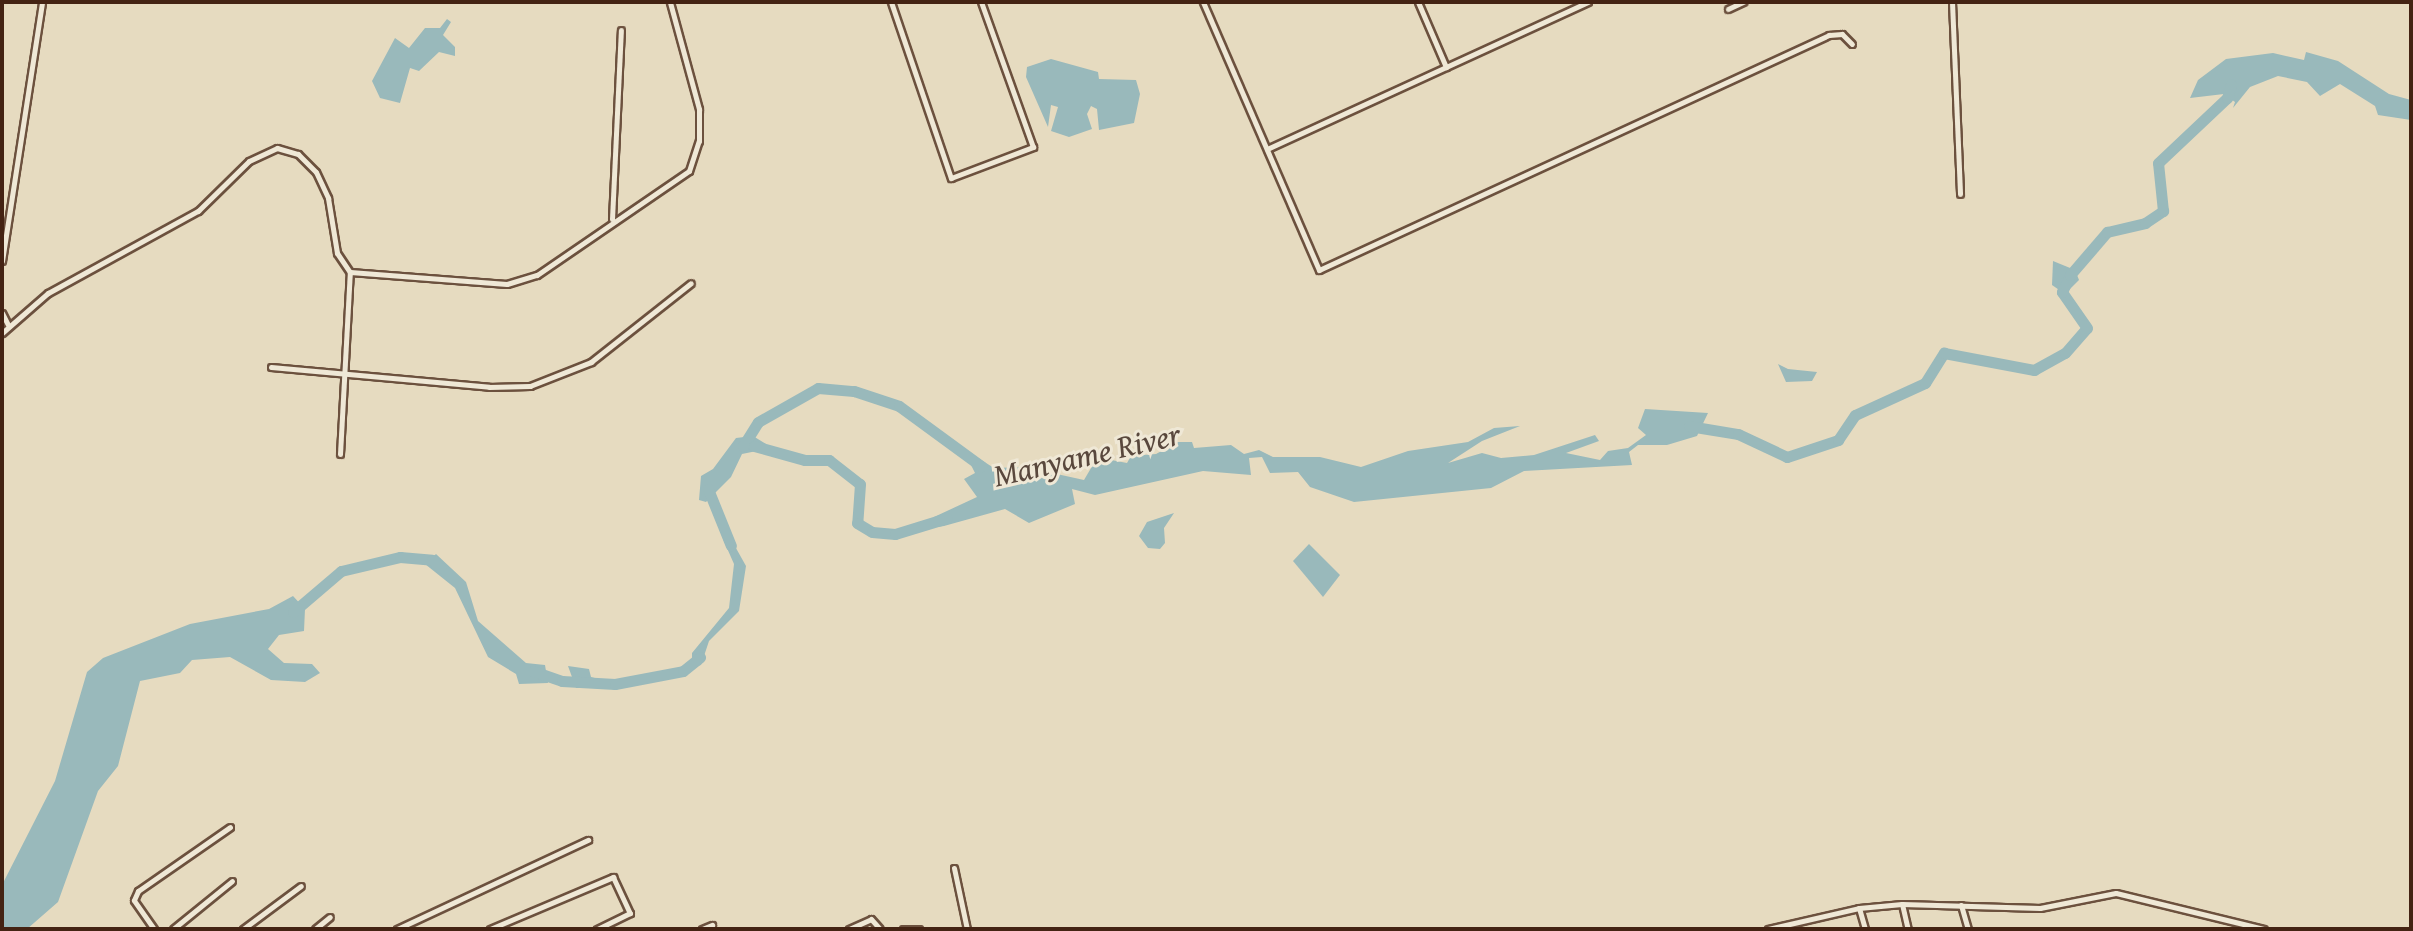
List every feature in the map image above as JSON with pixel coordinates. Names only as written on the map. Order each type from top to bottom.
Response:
[{"type":"street","points":[[2,261],[6,205],[42,2]]},
{"type":"street","points":[[350,272],[507,284],[537,275],[612,220],[689,171],[699,141],[699,109],[670,2]]},
{"type":"street","points":[[891,2],[951,178],[1033,147],[981,2]]},
{"type":"street","points":[[1203,2],[1319,270],[1829,35],[1842,34],[1852,44]]},
{"type":"street","points":[[1418,2],[1446,67]]},
{"type":"street","points":[[1267,149],[1588,2]]},
{"type":"street","points":[[1728,9],[1743,2]]},
{"type":"street","points":[[1952,2],[1960,194]]},
{"type":"street","points":[[612,220],[621,30]]},
{"type":"street","points":[[2,333],[48,293],[198,211],[249,161],[277,148],[298,154],[316,172],[328,198],[337,253],[350,272],[340,454]]},
{"type":"street","points":[[271,367],[344,376],[530,386],[591,362],[691,283]]},
{"type":"street","points":[[2,313],[8,325]]},
{"type":"street","points":[[154,929],[134,900],[138,891],[230,827]]},
{"type":"street","points":[[397,929],[588,840]]},
{"type":"street","points":[[954,868],[967,929]]},
{"type":"street","points":[[490,929],[613,877],[630,913],[597,929]]},
{"type":"street","points":[[173,929],[232,881]]},
{"type":"street","points":[[243,929],[301,886]]},
{"type":"street","points":[[1768,929],[1859,908],[1902,904],[2040,908],[2118,893],[2264,929]]},
{"type":"street","points":[[1902,904],[1908,929]]},
{"type":"street","points":[[1961,905],[1968,929]]},
{"type":"street","points":[[1859,908],[1865,929]]},
{"type":"street","points":[[315,929],[330,917]]},
{"type":"street","points":[[849,929],[871,919],[880,929]]},
{"type":"street","points":[[505,922],[509,929]]},
{"type":"street","points":[[702,929],[712,925]]},
{"type":"street","points":[[903,929],[919,929]]},
{"type":"water","points":[[447,19],[451,22],[443,35],[455,47],[455,56],[439,52],[419,71],[410,68],[400,103],[380,98],[372,81],[395,38],[409,48],[425,28],[440,28]]},
{"type":"water","points":[[2306,52],[2338,61],[2389,94],[2411,100],[2411,120],[2378,115],[2375,106],[2340,84],[2320,96],[2307,82],[2278,76],[2250,87],[2233,108],[2235,102],[2224,94],[2190,98],[2198,80],[2226,59],[2273,53],[2304,60]]},
{"type":"water","points":[[1051,59],[1098,72],[1099,79],[1136,80],[1140,94],[1134,123],[1099,130],[1097,109],[1091,106],[1087,114],[1092,129],[1069,137],[1051,131],[1058,107],[1051,105],[1048,127],[1026,77],[1027,67]]},
{"type":"water","points":[[2053,261],[2075,270],[2079,280],[2065,294],[2052,285]]},
{"type":"water","points":[[1778,364],[1788,369],[1817,372],[1812,381],[1786,382]]},
{"type":"water","points":[[1645,409],[1708,413],[1697,436],[1667,445],[1638,445],[1629,452],[1632,465],[1524,471],[1491,488],[1354,502],[1310,487],[1298,472],[1270,473],[1262,457],[1249,458],[1251,475],[1203,471],[1095,495],[1072,489],[1075,504],[1029,523],[1005,509],[938,527],[934,517],[977,497],[964,479],[975,473],[969,461],[975,456],[994,468],[1025,467],[1084,480],[1094,463],[1106,459],[1127,463],[1131,456],[1156,454],[1178,442],[1192,442],[1194,448],[1231,445],[1244,454],[1259,450],[1273,457],[1320,457],[1361,467],[1408,451],[1468,442],[1494,428],[1520,426],[1482,441],[1448,463],[1482,453],[1501,458],[1534,455],[1595,435],[1599,441],[1566,453],[1600,460],[1608,451],[1628,448],[1646,435],[1638,428]]},
{"type":"water","points":[[753,436],[766,444],[766,449],[742,454],[731,477],[706,502],[699,500],[701,476],[713,469],[736,438]]},
{"type":"water","points":[[1174,513],[1164,528],[1165,543],[1160,549],[1148,548],[1139,536],[1147,522]]},
{"type":"water","points":[[727,532],[746,566],[739,611],[709,641],[701,665],[692,667],[692,653],[729,608],[734,564],[723,539]]},
{"type":"water","points":[[1309,544],[1340,575],[1323,597],[1293,561]]},
{"type":"water","points":[[436,554],[466,582],[478,621],[526,663],[545,665],[548,683],[519,684],[516,674],[488,657],[455,588],[425,564]]},
{"type":"water","points":[[293,596],[305,609],[304,631],[279,635],[268,649],[284,663],[312,664],[320,673],[305,682],[271,680],[230,657],[192,660],[180,673],[140,681],[118,766],[98,791],[58,902],[27,929],[2,929],[2,885],[55,781],[87,672],[103,658],[190,624],[269,609]]},
{"type":"water","points":[[568,666],[589,669],[591,677],[606,681],[604,687],[576,688]]},
{"type":"waterway","name":"Manyame River","points":[[1689,426],[1738,434],[1787,457],[1838,440],[1855,415],[1925,383],[1944,353],[2034,370],[2065,353],[2087,328],[2062,292],[2070,275],[2107,232],[2145,223],[2163,211],[2158,163],[2227,98],[2231,85]]},
{"type":"waterway","points":[[743,446],[758,422],[818,388],[854,391],[899,406],[981,466]]},
{"type":"waterway","name":"Manyame River","points":[[754,446],[805,460],[829,460],[860,484],[857,523],[872,532],[895,534],[947,518]]},
{"type":"waterway","name":"Manyame River","points":[[708,489],[731,546]]},
{"type":"waterway","name":"Manyame River","points":[[293,612],[341,571],[400,557],[432,560],[440,567]]},
{"type":"waterway","name":"Manyame River","points":[[533,671],[562,681],[615,684],[683,671],[700,657]]}]
